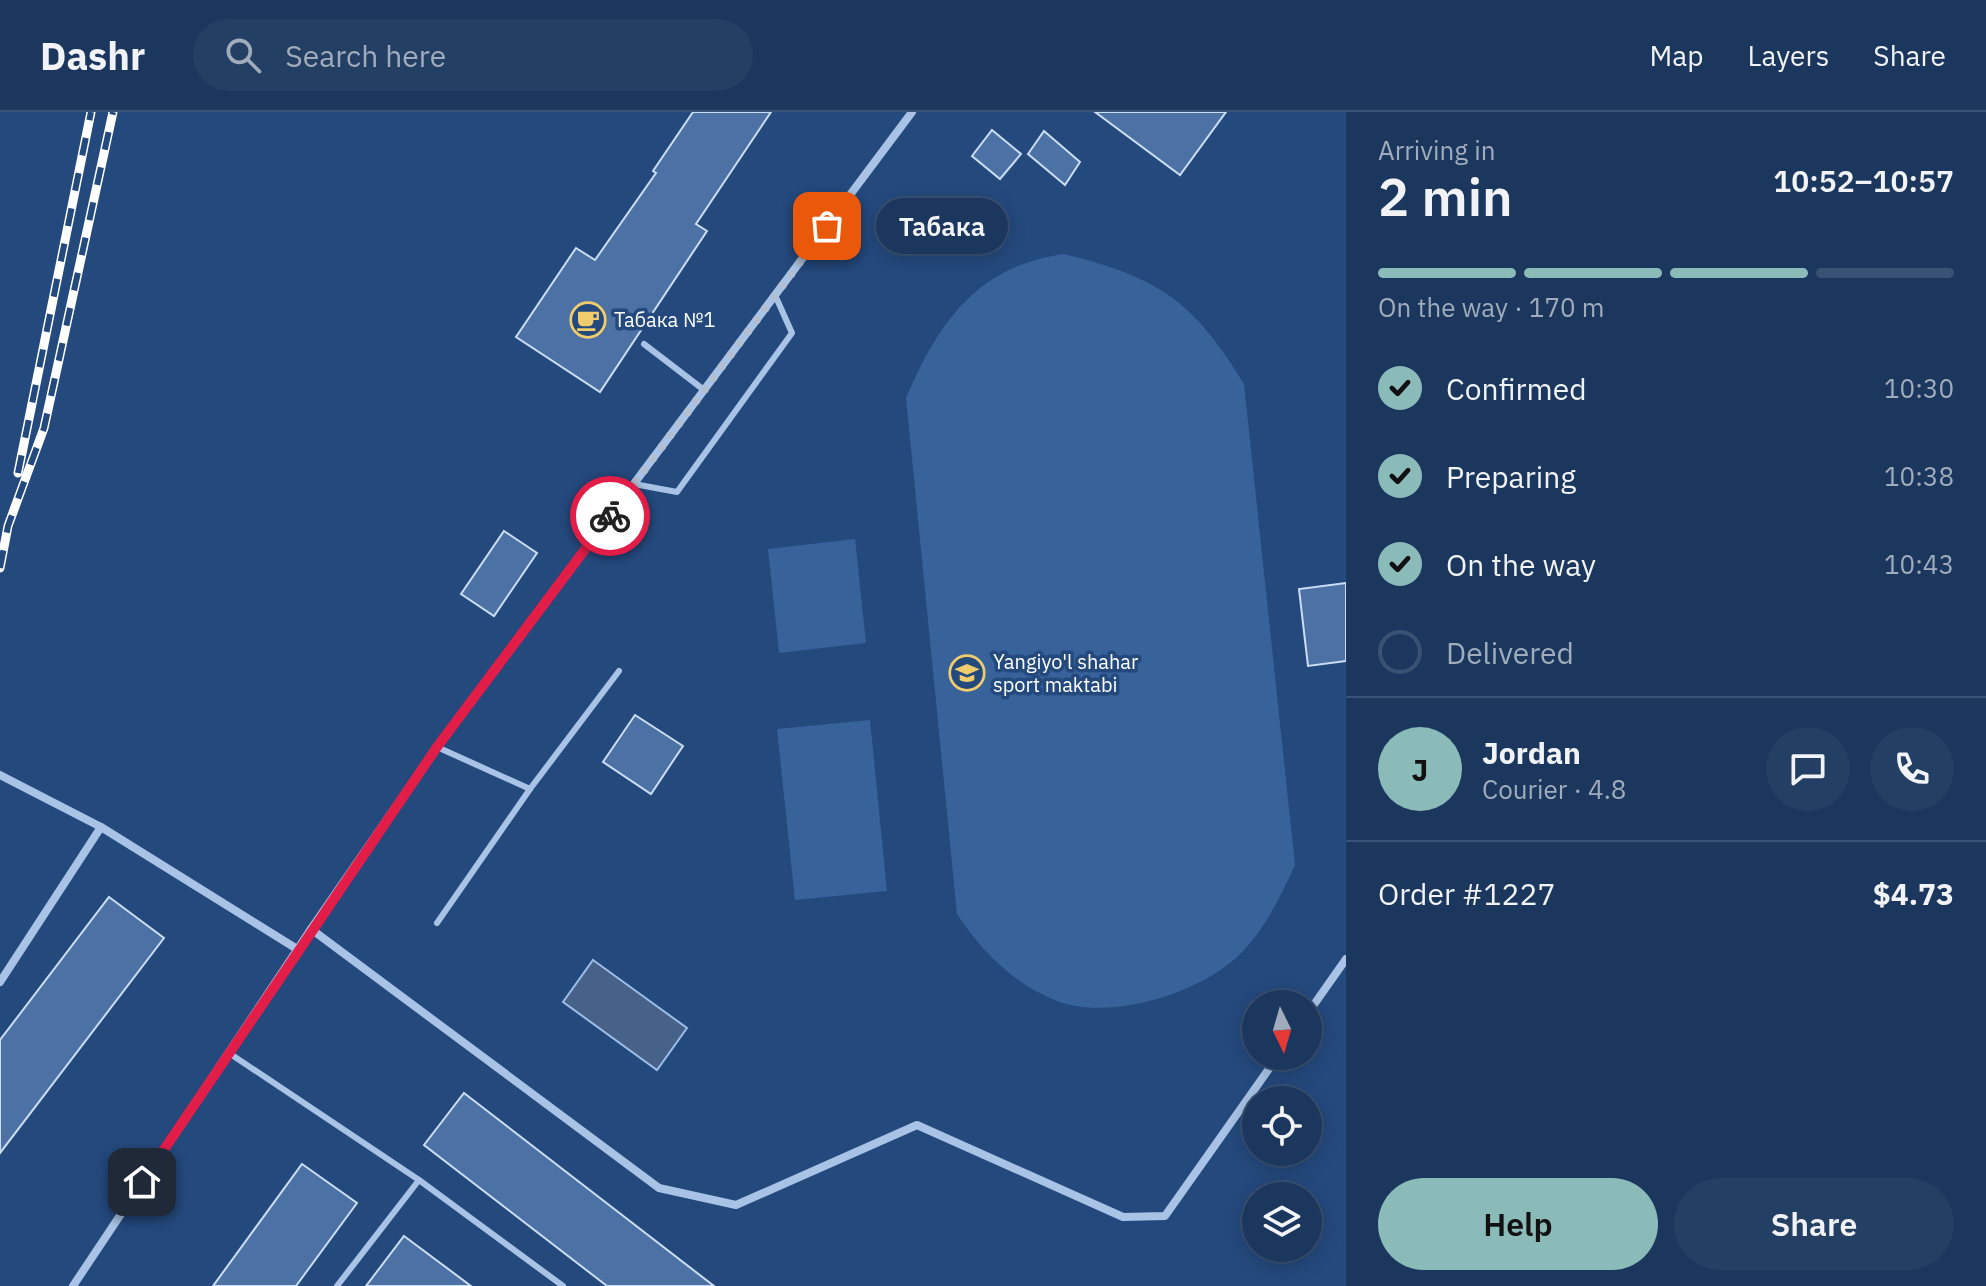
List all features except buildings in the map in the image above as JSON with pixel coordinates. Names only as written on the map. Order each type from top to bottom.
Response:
[{"type":"street","points":[[73,1286],[297,949],[437,747],[912,112]]},
{"type":"street","points":[[0,775],[101,827],[297,949]]},
{"type":"street","points":[[0,982],[101,827]]},
{"type":"street","points":[[311,929],[659,1188],[736,1205],[917,1125],[1123,1217],[1165,1216],[1268,1070]]},
{"type":"street","points":[[1322,993],[1346,959]]},
{"type":"lane","points":[[634,484],[677,492],[792,333],[775,295]]},
{"type":"lane","points":[[644,344],[704,390]]},
{"type":"lane","points":[[437,923],[530,789],[619,671]]},
{"type":"lane","points":[[437,747],[530,789]]},
{"type":"lane","points":[[229,1053],[419,1180],[563,1286]]},
{"type":"lane","points":[[337,1286],[419,1180]]},
{"type":"shaded area","points":[[1064,254],[1125,272],[1170,296],[1208,332],[1244,384],[1295,865],[1263,926],[1236,958],[1219,971],[1176,993],[1126,1006],[1102,1008],[1057,1001],[1027,986],[988,954],[957,914],[906,398],[932,346],[964,302],[1007,271]]},
{"type":"shaded area","points":[[855,539],[866,643],[779,653],[768,549]]},
{"type":"shaded area","points":[[870,720],[887,891],[795,900],[777,729]]},
{"type":"shaded area","points":[[593,960],[687,1028],[657,1070],[563,1002]]},
{"type":"railway","points":[[18,473],[91,112]]},
{"type":"railway","points":[[0,568],[8,526],[44,428],[113,112]]},
{"type":"way so far","points":[[610,516],[827,226]]},
{"type":"place","name":"Табака","points":[[827,226]]},
{"type":"place","name":"Табака №1","points":[[588,320]]},
{"type":"place","name":"Yangiyo'l shahar sport maktabi","points":[[967,673]]},
{"type":"route","points":[[142,1182],[437,747],[610,516]]}]
